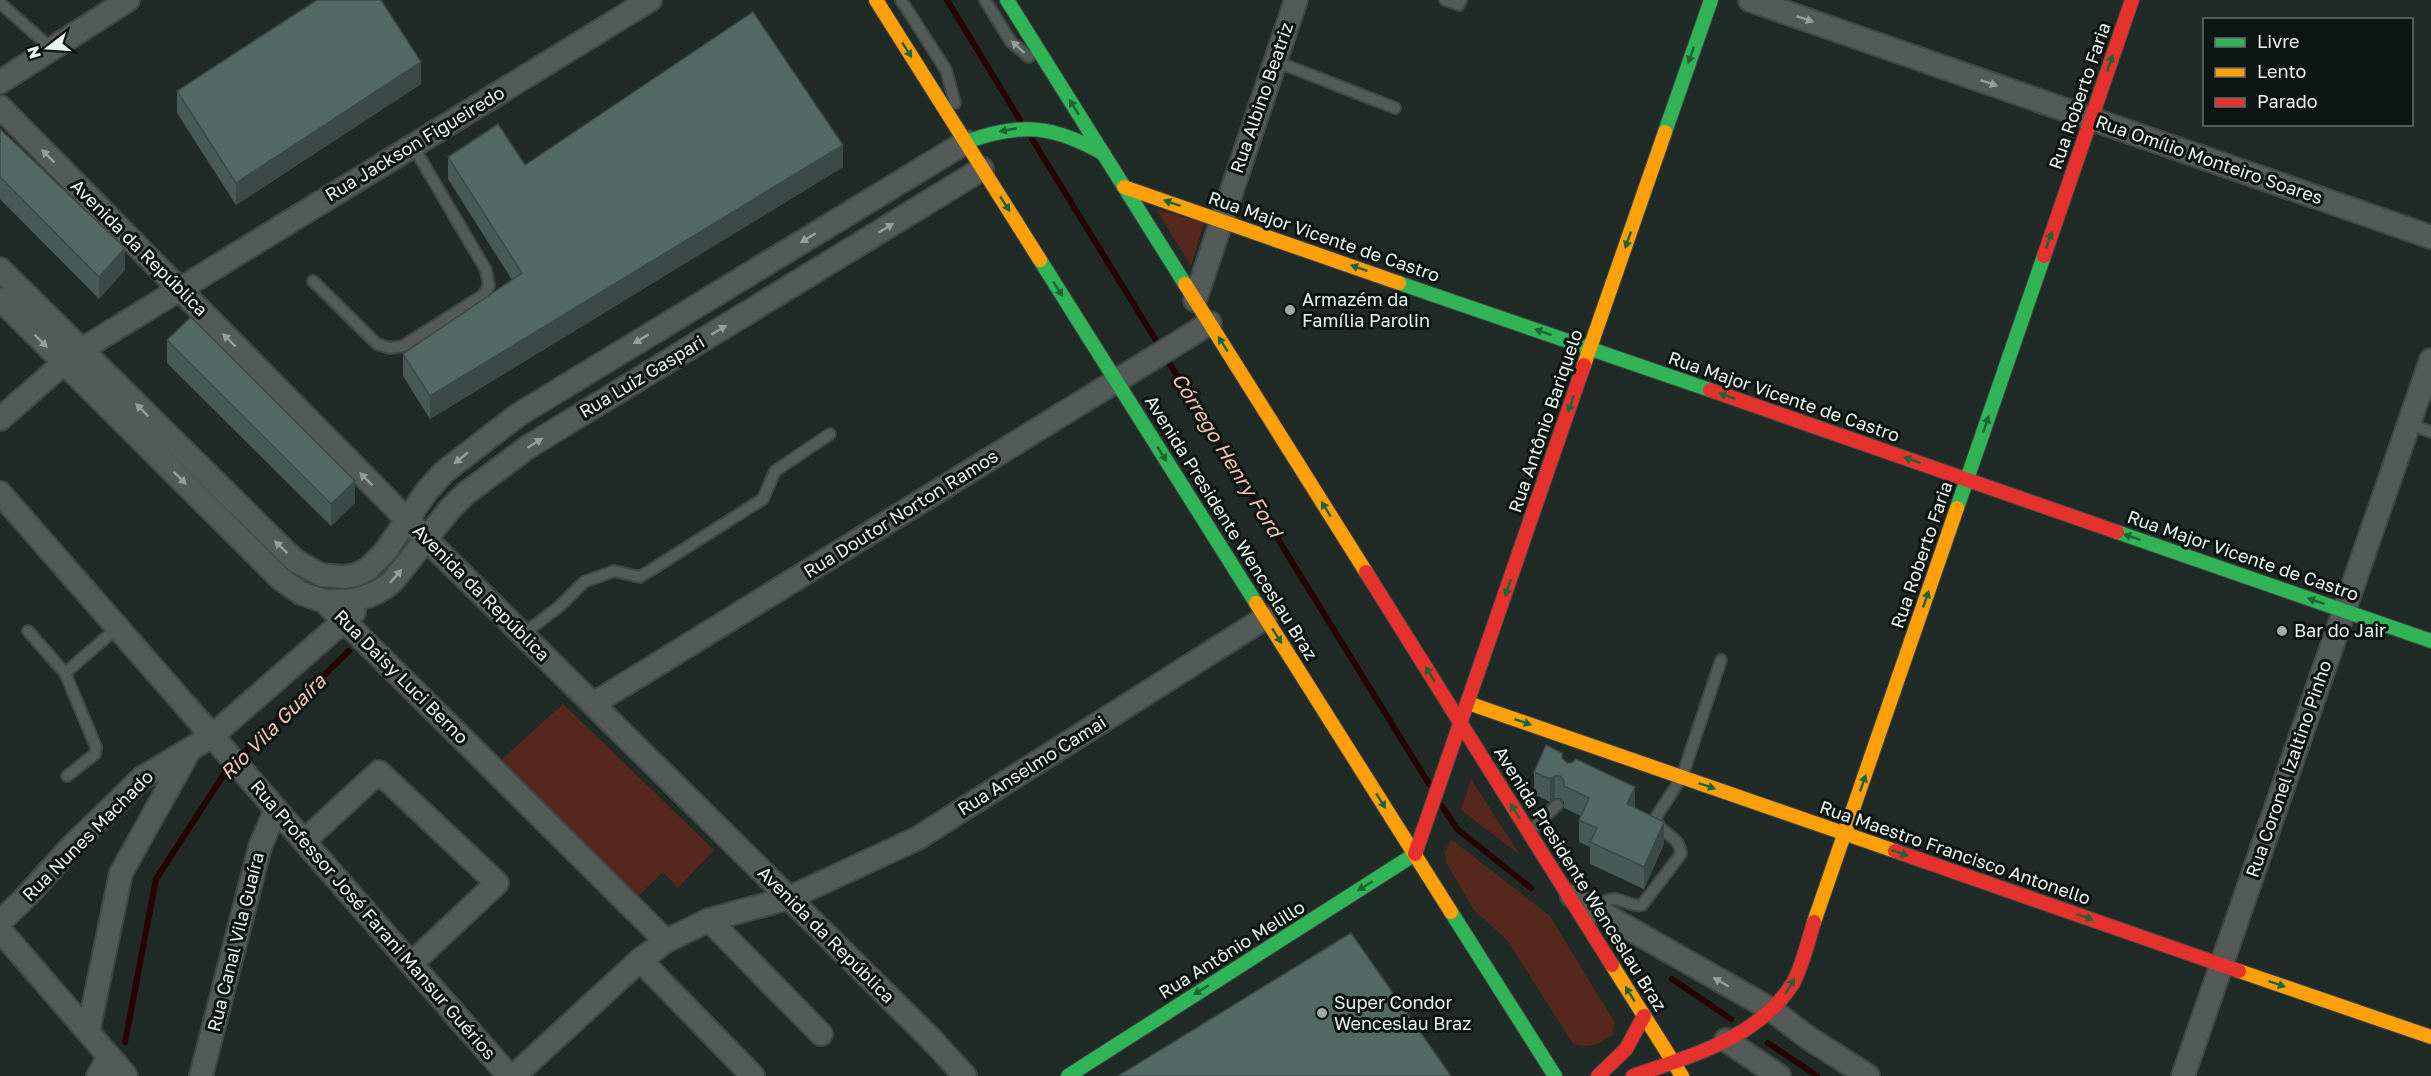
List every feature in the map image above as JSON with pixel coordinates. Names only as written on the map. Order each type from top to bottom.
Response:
[{"type":"main road","name":"Avenida Presidente Wenceslau Braz","points":[[876,0],[972,140],[982,169],[1125,376],[1266,618],[1554,1076]]},
{"type":"main road","name":"Avenida Presidente Wenceslau Braz","points":[[1007,0],[1682,1076]]},
{"type":"main road","name":"Rua Antônio Bariquelo","points":[[1415,854],[1711,0]]},
{"type":"main road","name":"Rua Roberto Faria","points":[[1633,1076],[1726,1040],[1743,1031],[1772,1010],[1794,981],[2132,0]]},
{"type":"main road","points":[[972,140],[1012,128],[1046,128],[1080,139],[1104,154]]},
{"type":"main road","name":"Rua Major Vicente de Castro","points":[[1124,187],[2431,641]]},
{"type":"main road","name":"Rua Maestro Francisco Antonello","points":[[1468,703],[1577,746],[1682,777],[2431,1037]]},
{"type":"main road","name":"Rua Antônio Melillo","points":[[1068,1076],[1415,854]]},
{"type":"main road","points":[[1598,1076],[1626,1049],[1644,1016]]},
{"type":"street","points":[[0,82],[128,0]]},
{"type":"street","name":"Rua Jackson Figueiredo","points":[[0,419],[72,356],[650,0]]},
{"type":"street","name":"Rua Albino Beatriz","points":[[1195,300],[1296,0]]},
{"type":"street","name":"Rua Omílio Monteiro Soares","points":[[1750,0],[2431,237]]},
{"type":"street","name":"Avenida da República","points":[[0,107],[407,520],[932,1040],[965,1076]]},
{"type":"street","name":"Rua Luiz Gaspari","points":[[330,576],[356,574],[368,569],[385,552],[444,472],[518,415],[972,140]]},
{"type":"street","name":"Rua Luiz Gaspari","points":[[324,601],[350,601],[374,595],[393,581],[465,494],[528,447],[982,169]]},
{"type":"street","name":"Rua Daisy Luci Berno","points":[[0,269],[72,356],[281,579],[301,593],[324,601],[666,941]]},
{"type":"street","name":"Rua Daisy Luci Berno","points":[[0,299],[72,356],[284,550],[308,569],[330,576]]},
{"type":"street","name":"Rua Doutor Norton Ramos","points":[[593,704],[1210,323]]},
{"type":"street","name":"Rua Coronel Izaltino Pinho","points":[[2183,1076],[2431,360]]},
{"type":"street","name":"Rua Professor José Farani Mansur Guérios","points":[[0,493],[508,1076]]},
{"type":"street","name":"Rua Nunes Machado","points":[[0,922],[142,778],[189,750],[225,751],[344,621],[374,595]]},
{"type":"street","name":"Rua Anselmo Camai","points":[[514,1076],[640,960],[666,941],[709,920],[789,898],[918,837],[1266,618]]},
{"type":"street","points":[[88,1032],[121,873],[189,750]]},
{"type":"street","points":[[304,841],[379,772],[497,883],[411,964]]},
{"type":"street","name":"Rua Canal Vila Guaíra","points":[[201,1076],[260,847],[276,809]]},
{"type":"street","points":[[1567,893],[1772,1010],[1807,1037],[1868,1076]]},
{"type":"street","points":[[709,920],[821,1034]]},
{"type":"street","points":[[0,930],[126,1076]]},
{"type":"street","points":[[640,960],[753,1076]]},
{"type":"street","points":[[1726,1040],[1779,1076]]},
{"type":"street","points":[[98,1076],[109,1056]]},
{"type":"lane","points":[[901,0],[946,70],[972,140]]},
{"type":"lane","points":[[985,0],[1011,42],[1060,85]]},
{"type":"lane","points":[[1445,0],[1459,5],[1461,0]]},
{"type":"lane","points":[[0,3],[52,49]]},
{"type":"lane","points":[[1275,62],[1395,108]]},
{"type":"lane","points":[[313,282],[377,344],[390,348],[403,345],[482,296],[489,285],[486,270],[413,146]]},
{"type":"lane","points":[[2409,424],[2431,432]]},
{"type":"lane","points":[[522,635],[560,606],[584,582],[614,571],[640,577],[763,499],[775,471],[830,434]]},
{"type":"lane","points":[[65,673],[117,628]]},
{"type":"lane","points":[[28,631],[65,673],[96,747],[94,754],[67,776]]},
{"type":"lane","points":[[1601,914],[1606,901],[1611,898],[1619,898],[1635,906],[1642,905],[1681,854],[1681,846],[1677,839],[1661,829],[1656,817],[1682,777],[1721,660]]},
{"type":"lane","points":[[1529,832],[1557,805]]},
{"type":"shaded area","points":[[1156,209],[1204,223],[1191,266]]},
{"type":"shaded area","points":[[563,704],[714,850],[678,888],[663,872],[638,896],[500,761]]},
{"type":"shaded area","points":[[1471,779],[1520,855],[1461,810]]},
{"type":"shaded area","points":[[1451,839],[1550,916],[1615,1023],[1613,1034],[1594,1045],[1573,1044],[1507,940],[1473,909],[1446,862],[1445,852]]},
{"type":"building","points":[[317,0],[381,0],[421,62],[236,183],[177,91]]},
{"type":"building","points":[[753,12],[843,145],[430,396],[403,354],[522,273],[448,157],[498,124],[525,165]]},
{"type":"building","points":[[0,129],[125,248],[99,277],[0,177]]},
{"type":"building","points":[[191,317],[355,481],[331,504],[167,340]]},
{"type":"building","points":[[1546,745],[1562,753],[1562,758],[1567,763],[1572,763],[1576,759],[1635,787],[1627,804],[1664,822],[1644,867],[1590,842],[1597,828],[1579,820],[1589,798],[1564,786],[1564,781],[1560,776],[1550,779],[1534,772]]},
{"type":"building","name":"Super Condor Wenceslau Braz","points":[[1351,933],[1451,1076],[1118,1076]]},
{"type":"waterway","name":"Córrego Henry Ford","points":[[947,0],[1020,120]]},
{"type":"waterway","name":"Córrego Henry Ford","points":[[1032,139],[1160,347]]},
{"type":"waterway","name":"Córrego Henry Ford","points":[[1165,356],[1429,784]]},
{"type":"waterway","name":"Rio Vila Guaíra","points":[[238,758],[349,651]]},
{"type":"waterway","name":"Rio Vila Guaíra","points":[[125,1042],[156,879],[230,765]]},
{"type":"waterway","name":"Córrego Henry Ford","points":[[1442,806],[1457,829],[1531,888]]},
{"type":"waterway","name":"Córrego Henry Ford","points":[[1672,979],[1731,1019]]},
{"type":"waterway","name":"Córrego Henry Ford","points":[[1768,1043],[1817,1076]]},
{"type":"traffic: fast","points":[[1007,0],[1185,284]]},
{"type":"traffic: fast","points":[[1665,132],[1711,0]]},
{"type":"traffic: fast","points":[[966,142],[1004,131],[1036,130],[1069,137],[1104,154]]},
{"type":"traffic: fast","points":[[1957,508],[2044,256]]},
{"type":"traffic: fast","points":[[1040,260],[1256,603]]},
{"type":"traffic: fast","points":[[1399,283],[1710,390]]},
{"type":"traffic: fast","points":[[2117,532],[2431,641]]},
{"type":"traffic: fast","points":[[1068,1076],[1415,854]]},
{"type":"traffic: fast","points":[[1451,912],[1555,1076]]},
{"type":"traffic: slow","points":[[876,0],[1040,260]]},
{"type":"traffic: slow","points":[[1584,365],[1665,132]]},
{"type":"traffic: slow","points":[[1124,187],[1399,283]]},
{"type":"traffic: slow","points":[[1185,284],[1366,572]]},
{"type":"traffic: slow","points":[[1814,922],[1957,508]]},
{"type":"traffic: slow","points":[[1256,603],[1451,912]]},
{"type":"traffic: slow","points":[[1468,703],[1895,851]]},
{"type":"traffic: slow","points":[[1612,965],[1682,1076]]},
{"type":"traffic: slow","points":[[2239,971],[2431,1037]]},
{"type":"traffic: jam","points":[[2044,256],[2132,0]]},
{"type":"traffic: jam","points":[[1415,854],[1584,365]]},
{"type":"traffic: jam","points":[[1710,390],[2117,532]]},
{"type":"traffic: jam","points":[[1366,572],[1612,965]]},
{"type":"traffic: jam","points":[[1895,851],[2239,971]]},
{"type":"traffic: jam","points":[[1633,1076],[1722,1043],[1762,1018],[1779,1002],[1797,976],[1814,922]]},
{"type":"traffic: jam","points":[[1598,1076],[1626,1049],[1644,1016]]},
{"type":"place","name":"Armazém da Família Parolin","points":[[1290,310]]},
{"type":"place","name":"Bar do Jair","points":[[2282,631]]},
{"type":"place","name":"Super Condor Wenceslau Braz","points":[[1322,1013]]}]
